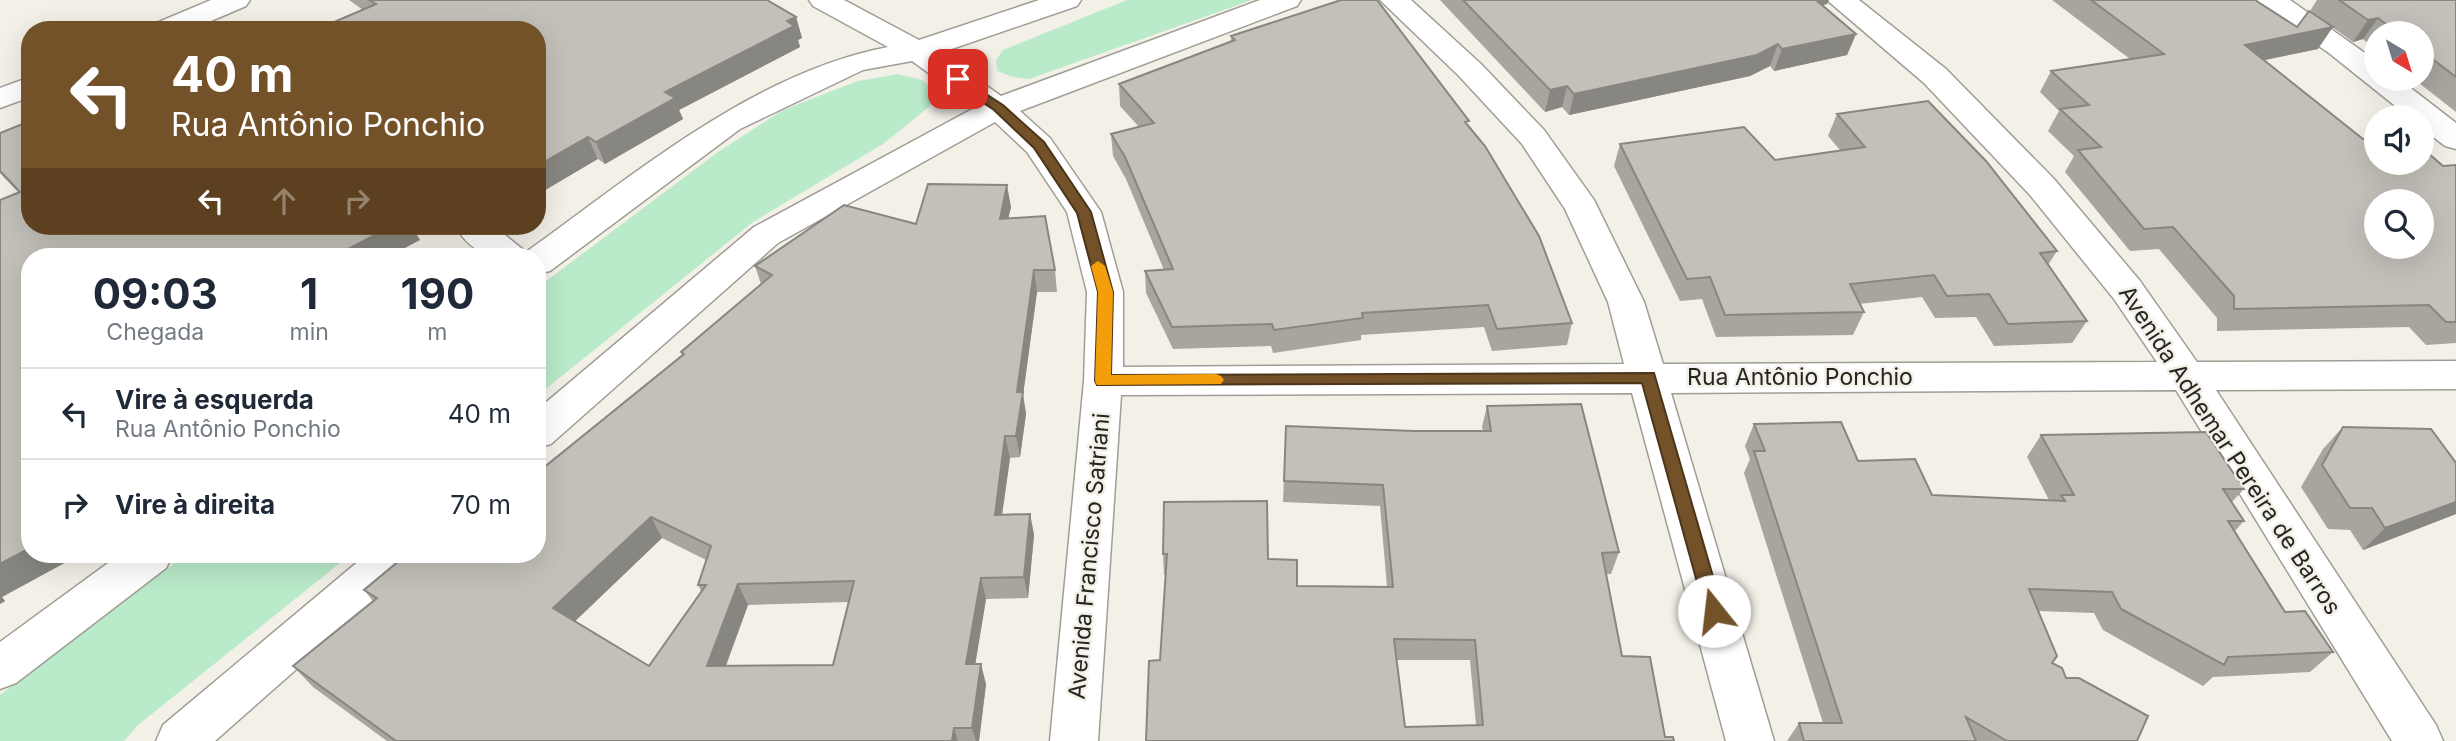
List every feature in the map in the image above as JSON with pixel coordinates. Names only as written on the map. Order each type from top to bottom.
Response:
[{"type":"street","points":[[185,21],[236,0]]},
{"type":"street","name":"Avenida Francisco Satriani","points":[[823,0],[917,51],[999,108],[1039,145],[1084,212],[1105,292],[1103,381],[1074,741]]},
{"type":"street","points":[[546,255],[729,122],[854,63],[917,51],[1067,0]]},
{"type":"street","points":[[546,425],[766,235],[999,108],[1287,0]]},
{"type":"street","points":[[1394,0],[1470,70],[1533,137],[1575,198],[1626,302],[1750,741]]},
{"type":"street","name":"Avenida Adhemar Pereira de Barros","points":[[1841,0],[1935,76],[2042,187],[2127,290],[2186,375],[2419,741]]},
{"type":"street","points":[[2271,0],[2364,66]]},
{"type":"street","points":[[209,11],[221,21]]},
{"type":"street","points":[[0,99],[21,90]]},
{"type":"street","points":[[2396,91],[2456,139]]},
{"type":"street","points":[[483,235],[500,248]]},
{"type":"street","name":"Rua Antônio Ponchio","points":[[1103,381],[2456,375]]},
{"type":"street","points":[[0,669],[140,563]]},
{"type":"street","points":[[180,741],[387,563]]},
{"type":"street","points":[[0,653],[47,633]]},
{"type":"green space","points":[[1127,0],[1252,0],[1029,79],[997,71],[996,60],[1003,50]]},
{"type":"green space","points":[[898,74],[922,80],[933,90],[930,106],[883,144],[753,222],[546,389],[546,281],[718,152],[783,110],[858,81]]},
{"type":"green space","points":[[174,563],[340,563],[138,725],[124,741],[0,741],[0,695]]},
{"type":"building","points":[[369,0],[767,0],[796,17],[787,21],[794,26],[665,92],[675,98],[596,142],[588,137],[546,161],[546,21],[336,21],[376,4]]},
{"type":"building","points":[[1341,0],[1377,0],[1469,121],[1465,122],[1485,146],[1539,236],[1572,323],[1497,329],[1488,305],[1362,313],[1363,318],[1274,330],[1272,324],[1172,327],[1145,271],[1173,269],[1125,157],[1111,134],[1154,123],[1119,84],[1235,40],[1231,36]]},
{"type":"building","points":[[1463,0],[1816,0],[1856,34],[1782,49],[1778,44],[1757,55],[1574,94],[1567,86],[1550,90]]},
{"type":"building","points":[[2091,0],[2255,0],[2297,27],[2309,11],[2333,27],[2245,45],[2364,139],[2364,175],[2434,175],[2434,158],[2443,166],[2456,165],[2456,322],[2446,322],[2429,305],[2234,309],[2234,296],[2173,227],[2144,229],[2078,150],[2101,147],[2060,109],[2089,105],[2051,71],[2164,54]]},
{"type":"building","points":[[2339,0],[2456,0],[2456,77],[2434,60],[2434,21],[2382,21],[2378,18],[2368,20]]},
{"type":"building","points":[[1928,101],[1986,161],[2057,251],[2040,253],[2087,321],[2008,324],[1989,294],[1947,296],[1934,275],[1850,284],[1864,312],[1725,315],[1710,277],[1687,279],[1620,144],[1744,127],[1775,160],[1865,147],[1837,114]]},
{"type":"building","points":[[21,125],[21,235],[375,235],[350,248],[21,248],[21,553],[0,564],[0,200],[20,192],[0,171],[0,133]]},
{"type":"building","points":[[928,184],[1007,185],[1000,219],[1045,216],[1055,270],[1034,270],[1017,392],[1023,392],[1016,436],[1005,436],[995,515],[1030,514],[1024,577],[981,578],[966,664],[981,664],[972,728],[954,728],[952,741],[396,741],[293,666],[377,598],[364,590],[396,563],[546,563],[546,466],[684,354],[681,352],[772,275],[755,266],[844,205],[916,224]],"holes":[[[651,517],[711,546],[698,585],[706,585],[649,666],[553,608]],[[854,581],[833,665],[707,666],[738,584]]]},
{"type":"building","points":[[1581,404],[1619,552],[1602,553],[1622,656],[1650,657],[1665,737],[1673,737],[1674,741],[1146,741],[1149,661],[1160,660],[1167,554],[1163,554],[1164,502],[1267,501],[1268,559],[1297,560],[1297,586],[1393,587],[1383,485],[1284,481],[1286,426],[1491,431],[1487,406]],"holes":[[[1394,639],[1475,640],[1483,725],[1405,727]]]},
{"type":"building","points":[[1841,422],[1858,461],[1915,459],[1932,495],[2065,501],[2061,495],[2074,495],[2041,435],[2206,432],[2244,489],[2223,489],[2244,521],[2228,521],[2285,612],[2305,611],[2333,652],[2228,657],[2224,665],[2121,609],[2112,592],[2029,589],[2057,656],[2052,663],[2062,668],[2066,678],[2079,678],[2148,716],[2137,741],[2007,741],[1966,717],[1976,741],[1804,741],[1799,723],[1842,723],[1754,451],[1765,451],[1754,424]]},
{"type":"building","points":[[2343,427],[2431,429],[2456,463],[2456,502],[2385,528],[2372,508],[2350,508],[2322,465]]},
{"type":"slow traffic","points":[[1098,266],[1105,292],[1103,381],[1216,380]]},
{"type":"route","points":[[958,79],[999,108],[1039,145],[1084,212],[1105,292],[1103,381],[1649,377],[1714,611]]}]
